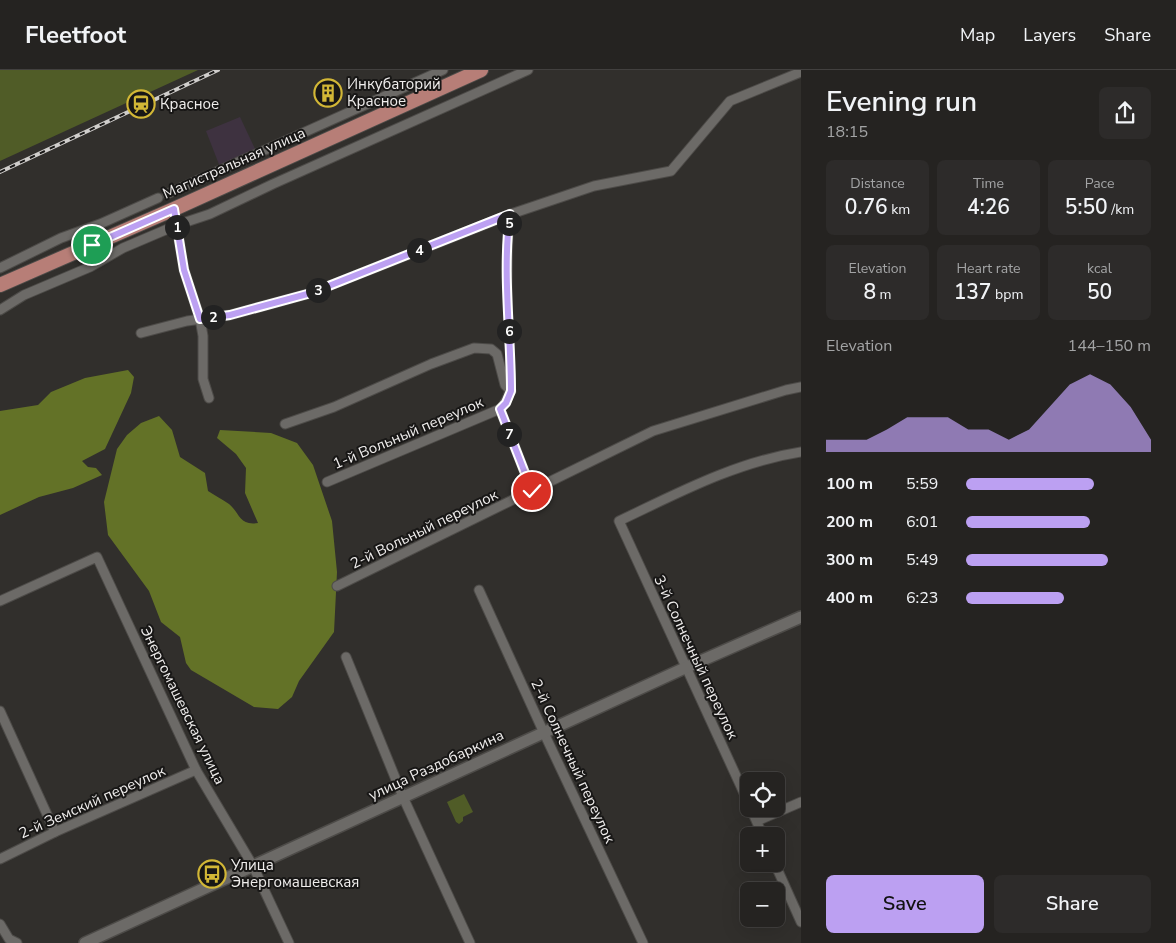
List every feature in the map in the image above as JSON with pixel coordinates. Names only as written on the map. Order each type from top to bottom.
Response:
[{"type":"main road","name":"Магистральная улица","points":[[0,285],[174,209],[481,70]]},
{"type":"street","points":[[0,268],[62,238],[100,224],[443,70]]},
{"type":"street","points":[[0,310],[24,295],[90,267],[123,248],[176,225],[210,214],[528,70]]},
{"type":"street","points":[[141,333],[200,319],[230,315],[311,293],[510,214],[594,186],[671,171],[730,101],[801,72]]},
{"type":"street","points":[[174,209],[184,270],[200,319],[203,336],[203,379],[209,398]]},
{"type":"street","points":[[510,214],[508,285],[511,391],[506,403],[500,409],[532,491]]},
{"type":"street","points":[[285,424],[334,407],[431,364],[474,348],[491,349],[497,354],[505,385],[511,391]]},
{"type":"street","name":"2-й Вольный переулок","points":[[337,586],[653,431],[801,387]]},
{"type":"street","name":"1-й Вольный переулок","points":[[327,482],[500,409]]},
{"type":"street","name":"3-й Солнечный переулок","points":[[740,784],[618,521],[721,473],[774,456],[801,452]]},
{"type":"street","name":"Энергомашевская улица","points":[[0,601],[97,557],[196,770],[253,866],[289,943]]},
{"type":"street","name":"2-й Солнечный переулок","points":[[479,590],[643,943]]},
{"type":"street","name":"улица Раздобаркина","points":[[85,943],[544,732],[801,617]]},
{"type":"street","points":[[346,657],[403,797],[470,943]]},
{"type":"street","points":[[0,711],[55,832]]},
{"type":"street","name":"2-й Земский переулок","points":[[0,859],[55,832],[196,770]]},
{"type":"street","points":[[757,821],[801,802]]},
{"type":"street","points":[[755,817],[759,827]]},
{"type":"street","points":[[779,872],[801,922]]},
{"type":"street","points":[[0,924],[9,938],[17,943]]},
{"type":"shaded area","points":[[240,117],[256,151],[220,167],[206,131]]},
{"type":"green space","points":[[0,70],[198,70],[0,161]]},
{"type":"green space","points":[[128,370],[134,377],[131,393],[105,449],[82,461],[88,467],[96,468],[102,475],[73,488],[39,497],[0,515],[0,411],[38,405],[51,392],[85,378]]},
{"type":"green space","points":[[159,416],[172,430],[180,457],[205,473],[208,491],[229,504],[240,518],[247,523],[258,523],[245,493],[246,468],[236,454],[217,438],[220,430],[271,433],[297,443],[313,465],[332,521],[337,572],[334,632],[299,681],[292,697],[278,709],[254,707],[191,670],[186,663],[180,637],[161,622],[149,591],[108,535],[104,502],[117,449],[127,435],[141,423]]},
{"type":"green space","points":[[464,794],[473,812],[463,817],[463,821],[459,824],[456,822],[447,802]]},
{"type":"railway","points":[[0,172],[218,70]]},
{"type":"place","name":"Инкубаторий Красное","points":[[328,93]]},
{"type":"place","name":"Красное","points":[[141,104]]},
{"type":"place","name":"Улица Энергомашевская","points":[[212,874]]},
{"type":"route","points":[[92,245],[174,209],[184,270],[200,319],[230,315],[311,293],[510,214],[508,285],[511,391],[506,403],[500,409],[532,491]]}]
